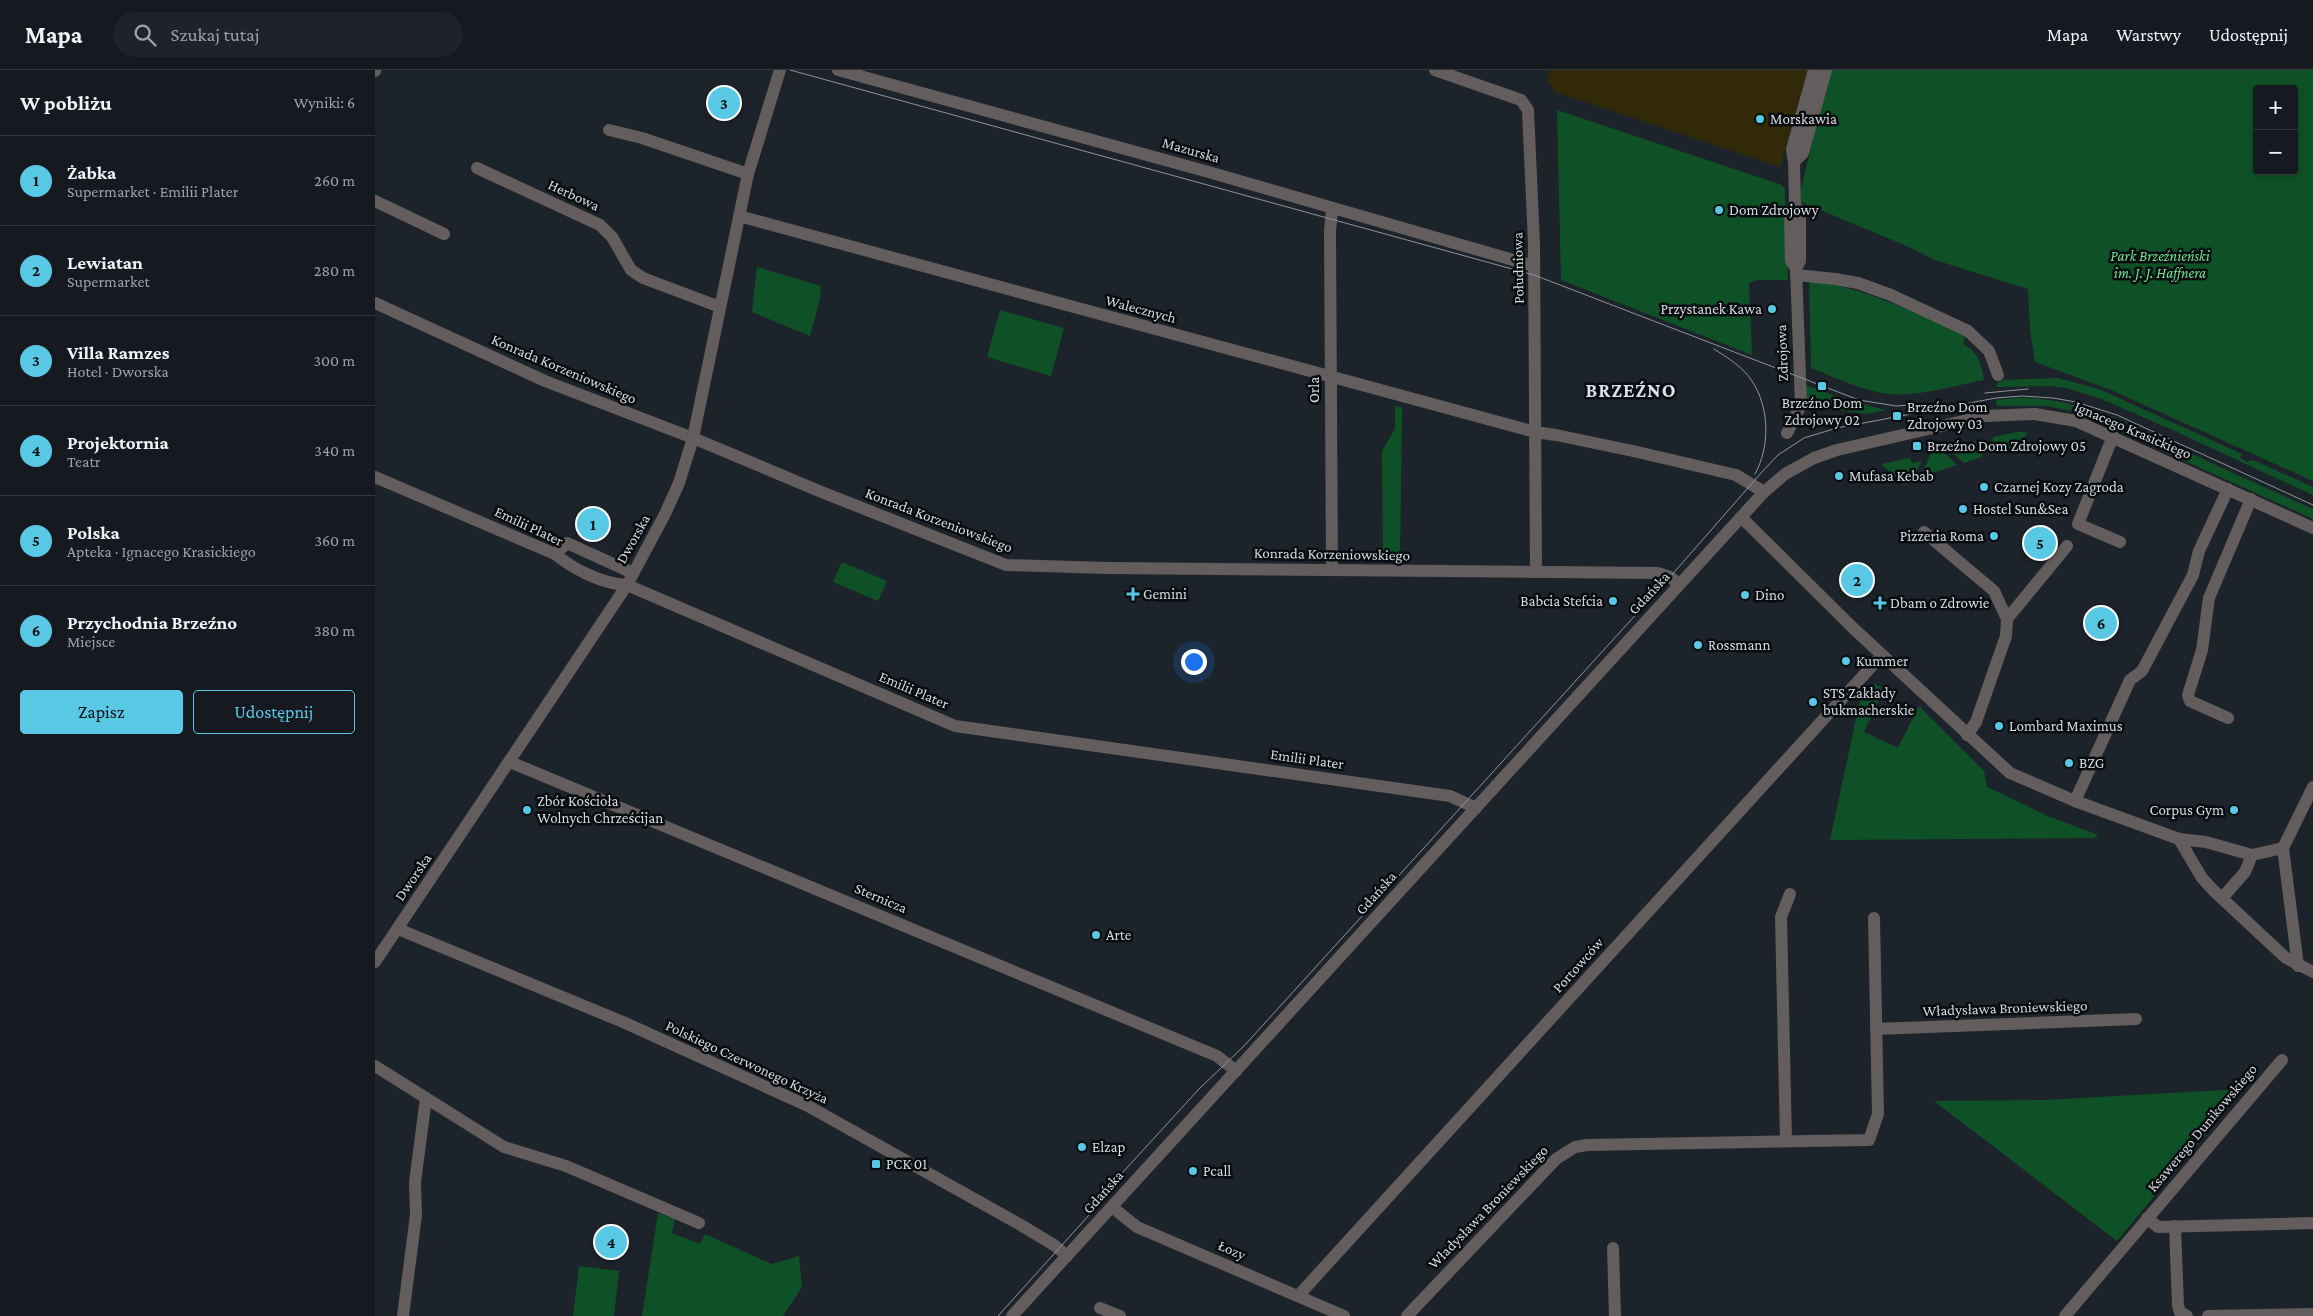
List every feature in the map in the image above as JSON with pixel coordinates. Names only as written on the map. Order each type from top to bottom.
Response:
[{"type":"street","name":"Dworska","points":[[375,962],[379,948],[398,929],[627,585],[665,514],[679,483],[693,438],[747,174],[780,70]]},
{"type":"street","name":"Mazurska","points":[[838,70],[1205,170],[1332,209],[1534,266]]},
{"type":"street","name":"Południowa","points":[[1435,70],[1521,100],[1528,110],[1534,244],[1536,572]]},
{"type":"street","name":"Zdrojowa","points":[[1787,433],[1801,405],[1796,271],[1791,261],[1790,212],[1795,205],[1792,149],[1814,70]]},
{"type":"street","points":[[1794,162],[1803,153],[1826,70]]},
{"type":"street","points":[[609,130],[641,138],[747,174]]},
{"type":"street","name":"Herbowa","points":[[477,168],[600,225],[613,237],[621,256],[631,270],[643,278],[720,307]]},
{"type":"street","points":[[375,201],[444,234]]},
{"type":"street","name":"Orla","points":[[1332,209],[1332,570]]},
{"type":"street","name":"Walecznych","points":[[739,216],[1535,432]]},
{"type":"street","points":[[1796,271],[1858,283],[1891,295],[1968,330],[1989,351],[1998,375]]},
{"type":"street","name":"Konrada Korzeniowskiego","points":[[375,303],[545,382],[693,438],[819,491],[1006,565],[1026,567],[1658,573],[1670,577],[1679,584]]},
{"type":"street","name":"Ignacego Krasickiego","points":[[1764,492],[1785,474],[1815,458],[1837,450],[1985,416],[2008,414],[2056,416],[2076,421],[2113,436],[2313,528]]},
{"type":"street","points":[[1535,432],[1556,434],[1737,475],[1764,492]]},
{"type":"street","points":[[2113,436],[2079,524],[2120,542]]},
{"type":"street","name":"Emilii Plater","points":[[375,477],[555,554],[568,565],[616,584],[627,585],[955,726],[1450,796],[1476,808]]},
{"type":"street","points":[[2075,801],[2130,680],[2142,671],[2190,582],[2199,551],[2228,490]]},
{"type":"street","name":"Gdańska","points":[[1012,1316],[1764,492]]},
{"type":"street","points":[[2228,718],[2190,701],[2188,695],[2202,650],[2209,598],[2251,499]]},
{"type":"street","points":[[1741,517],[1882,655],[2010,773],[2075,801],[2179,839],[2206,842],[2252,855],[2283,848]]},
{"type":"street","points":[[1924,532],[1994,591],[2007,619],[2006,636],[1976,722],[1967,735]]},
{"type":"street","points":[[555,554],[567,543],[633,572]]},
{"type":"street","points":[[2007,619],[2067,546]]},
{"type":"street","name":"Portowców","points":[[1298,1296],[1882,655]]},
{"type":"street","name":"Sternicza","points":[[510,762],[1217,1056],[1236,1071]]},
{"type":"street","points":[[2305,969],[2283,848],[2313,787]]},
{"type":"street","points":[[2179,839],[2202,878],[2286,958],[2305,969]]},
{"type":"street","points":[[2222,898],[2245,872],[2252,855]]},
{"type":"street","points":[[1785,1141],[1781,917],[1790,894]]},
{"type":"street","name":"Władysława Broniewskiego","points":[[1407,1316],[1556,1159],[1566,1151],[1587,1145],[1869,1140],[1878,1114],[1874,918]]},
{"type":"street","name":"Polskiego Czerwonego Krzyża","points":[[398,929],[623,1022],[808,1106],[1019,1224],[1054,1245],[1067,1256]]},
{"type":"street","name":"Władysława Broniewskiego","points":[[1876,1029],[2136,1019]]},
{"type":"street","name":"Ksawerego Dunikowskiego","points":[[2065,1316],[2282,1060]]},
{"type":"street","points":[[375,1066],[504,1147],[565,1166],[699,1223]]},
{"type":"street","points":[[403,1316],[416,1215],[415,1182],[426,1098]]},
{"type":"street","name":"Łozy","points":[[1112,1207],[1137,1227],[1343,1316]]},
{"type":"street","points":[[2147,1218],[2158,1227],[2313,1223]]},
{"type":"street","points":[[2175,1226],[2178,1306],[2180,1312],[2187,1316]]},
{"type":"street","points":[[1613,1248],[1615,1316]]},
{"type":"street","points":[[1100,1308],[1120,1316]]},
{"type":"street","points":[[2208,1316],[2313,1314]]},
{"type":"green space","name":"Park Brzeźnieński im. J. J. Haffnera","points":[[1830,70],[2313,70],[2313,481],[2111,390],[2035,362],[2030,330],[2028,289],[1935,260],[1909,247],[1801,202],[1801,189]]},
{"type":"green space","points":[[1557,110],[1782,185],[1785,190],[1788,280],[1757,280],[1749,283],[1752,355],[1561,280]]},
{"type":"green space","points":[[757,267],[821,286],[820,299],[810,336],[752,312]]},
{"type":"green space","points":[[1809,281],[1850,289],[1890,302],[1966,336],[1963,344],[1976,355],[1982,368],[1984,380],[1917,393],[1890,394],[1860,387],[1811,368]]},
{"type":"green space","points":[[1000,310],[1064,328],[1051,376],[987,357]]},
{"type":"green space","points":[[2057,378],[2099,389],[2242,454],[2240,458],[2247,462],[2253,460],[2313,487],[2313,495],[2099,398],[2066,388],[2051,386],[1996,387],[1998,382],[2004,380]]},
{"type":"green space","points":[[1806,385],[1845,400],[1886,410],[1866,414],[1806,408]]},
{"type":"green space","points":[[2017,398],[2042,399],[2065,403],[2111,417],[2313,509],[2313,519],[2077,412],[2046,406],[1997,406],[1996,400]]},
{"type":"green space","points":[[1395,406],[1402,407],[1400,559],[1383,558],[1382,451],[1395,429]]},
{"type":"green space","points":[[2027,432],[2023,444],[1993,454],[1990,452],[1993,437]]},
{"type":"green space","points":[[1985,439],[1982,457],[1964,463],[1947,448]]},
{"type":"green space","points":[[1942,450],[1957,465],[1921,477],[1931,452]]},
{"type":"green space","points":[[1910,458],[1912,463],[1922,461],[1911,482],[1904,485],[1881,464]]},
{"type":"green space","points":[[842,562],[887,581],[878,601],[833,582]]},
{"type":"green space","points":[[1875,684],[1884,689],[1864,732],[1898,748],[1919,706],[1984,771],[1987,787],[2048,816],[2098,835],[2094,838],[1830,840],[1860,700]]},
{"type":"green space","points":[[2243,1089],[2117,1241],[1934,1101],[2045,1100]]},
{"type":"green space","points":[[658,1213],[675,1219],[672,1233],[700,1244],[705,1234],[772,1264],[799,1256],[802,1287],[783,1316],[642,1316]]},
{"type":"green space","points":[[579,1266],[619,1271],[614,1316],[573,1316]]},
{"type":"sand","points":[[1549,70],[1808,70],[1780,167],[1555,92],[1548,81]]},
{"type":"tram line","points":[[790,70],[1534,275],[1859,400],[1896,406],[1926,404]]},
{"type":"tram line","points":[[1714,349],[1744,371],[1752,381],[1762,403],[1765,415],[1765,440],[1760,463],[1755,474]]},
{"type":"tram line","points":[[1985,393],[2028,389]]},
{"type":"tram line","points":[[998,1316],[1099,1204],[1124,1171],[1199,1089],[1244,1046],[1670,577],[1761,473],[1778,455],[1804,438],[1837,428],[1996,398],[2022,396],[2053,398],[2076,402],[2117,415],[2313,505]]},
{"type":"place","name":"Villa Ramzes","points":[[724,103]]},
{"type":"place","name":"Morskawia","points":[[1760,119]]},
{"type":"place","name":"Dom Zdrojowy","points":[[1719,210]]},
{"type":"place","name":"Przystanek Kawa","points":[[1772,309]]},
{"type":"place","name":"Brzeźno Dom Zdrojowy 02","points":[[1822,386]]},
{"type":"place","name":"Brzeźno Dom Zdrojowy 03","points":[[1897,416]]},
{"type":"place","name":"Brzeźno Dom Zdrojowy 05","points":[[1917,446]]},
{"type":"place","name":"Mufasa Kebab","points":[[1839,476]]},
{"type":"place","name":"Czarnej Kozy Zagroda","points":[[1984,487]]},
{"type":"place","name":"Hostel Sun&Sea","points":[[1963,509]]},
{"type":"place","name":"Żabka","points":[[593,524]]},
{"type":"place","name":"Pizzeria Roma","points":[[1994,536]]},
{"type":"place","name":"Polska","points":[[2040,543]]},
{"type":"place","name":"Lewiatan","points":[[1857,580]]},
{"type":"place","name":"Gemini","points":[[1133,594]]},
{"type":"place","name":"Dino","points":[[1745,595]]},
{"type":"place","name":"Babcia Stefcia","points":[[1613,601]]},
{"type":"place","name":"Dbam o Zdrowie","points":[[1880,603]]},
{"type":"place","name":"Przychodnia Brzeźno","points":[[2101,623]]},
{"type":"place","name":"Rossmann","points":[[1698,645]]},
{"type":"place","name":"Kummer","points":[[1846,661]]},
{"type":"place","name":"STS Zakłady bukmacherskie","points":[[1813,702]]},
{"type":"place","name":"Lombard Maximus","points":[[1999,726]]},
{"type":"place","name":"BZG","points":[[2069,763]]},
{"type":"place","name":"Zbór Kościoła Wolnych Chrześcijan","points":[[527,810]]},
{"type":"place","name":"Corpus Gym","points":[[2234,810]]},
{"type":"place","name":"Arte","points":[[1096,935]]},
{"type":"place","name":"Elzap","points":[[1082,1147]]},
{"type":"place","name":"PCK 01","points":[[876,1164]]},
{"type":"place","name":"Pcall","points":[[1193,1171]]},
{"type":"place","name":"Projektornia","points":[[611,1242]]},
{"type":"district","name":"BRZEŹNO","points":[[1631,390]]}]
